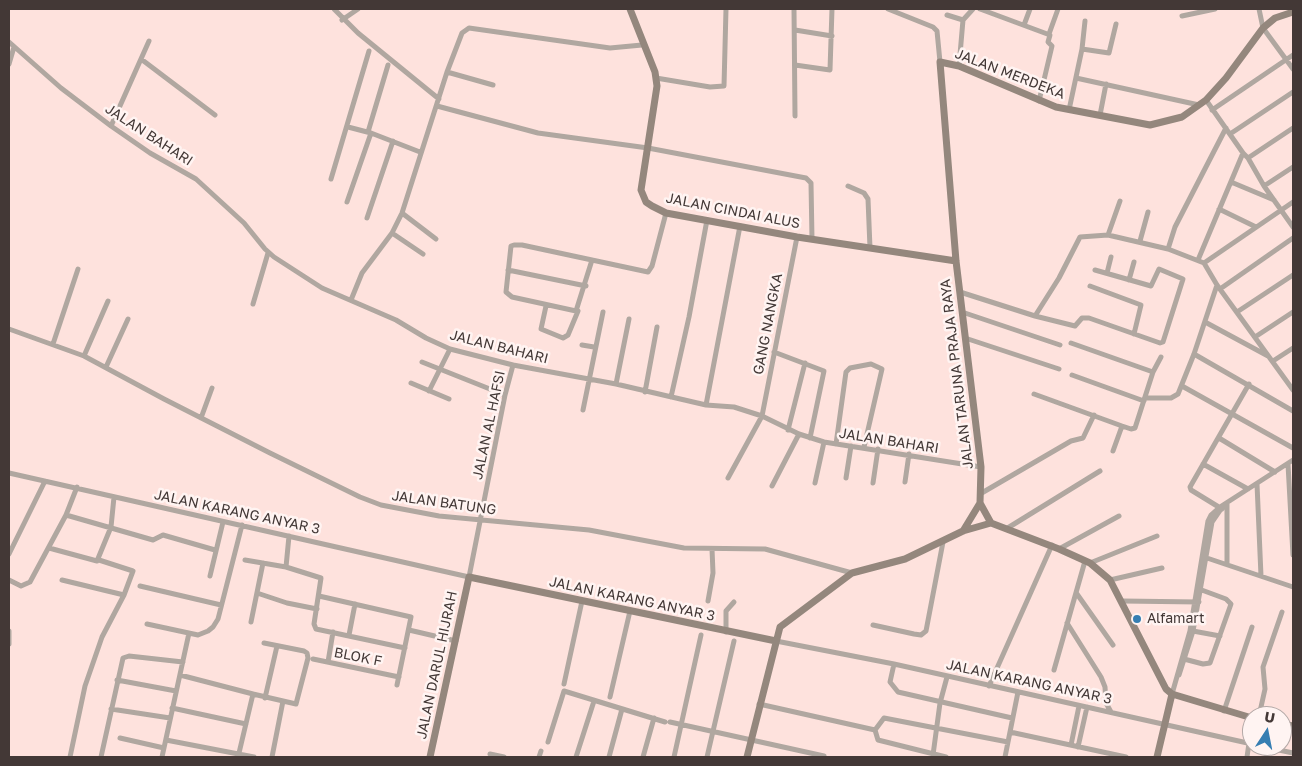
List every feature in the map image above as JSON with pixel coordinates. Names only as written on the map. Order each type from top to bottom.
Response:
[{"type":"street","points":[[334,9],[342,20],[439,100]]},
{"type":"street","points":[[342,20],[358,9]]},
{"type":"street","name":"JALAN CINDAI ALUS","points":[[630,9],[656,78],[657,96],[642,180],[642,196],[652,206],[666,213],[812,240],[956,260]]},
{"type":"street","points":[[656,78],[710,87],[724,86],[726,9]]},
{"type":"street","points":[[794,9],[795,116]]},
{"type":"street","points":[[795,65],[830,70],[832,9]]},
{"type":"street","points":[[890,9],[933,27],[937,31],[940,62]]},
{"type":"street","points":[[959,66],[963,20],[972,9]]},
{"type":"street","points":[[980,9],[1048,34]]},
{"type":"street","points":[[999,16],[1002,9]]},
{"type":"street","points":[[1024,25],[1030,9]]},
{"type":"street","points":[[1039,101],[1052,45],[1048,42],[1048,34],[1058,9]]},
{"type":"street","points":[[1182,16],[1215,9]]},
{"type":"street","points":[[1259,9],[1263,28],[1293,69]]},
{"type":"street","name":"JALAN MERDEKA","points":[[940,62],[959,66],[1039,101],[1069,110],[1150,125],[1182,117],[1206,100],[1226,78],[1263,28],[1275,18],[1293,12]]},
{"type":"street","points":[[946,15],[963,20]]},
{"type":"street","points":[[1069,110],[1082,49],[1085,21]]},
{"type":"street","points":[[1082,49],[1109,53],[1116,24]]},
{"type":"street","points":[[351,300],[362,273],[392,232],[402,213],[420,152],[462,33],[469,28],[610,48],[642,45]]},
{"type":"street","points":[[795,30],[832,36]]},
{"type":"street","points":[[111,126],[149,41]]},
{"type":"street","name":"JALAN BAHARI","points":[[9,42],[111,126],[150,153],[196,179],[244,224],[268,253],[322,288],[396,320],[426,338],[450,349],[513,365],[616,384],[706,405],[734,407],[762,416],[788,430],[824,442],[878,449],[981,467]]},
{"type":"street","points":[[9,64],[14,48]]},
{"type":"street","points":[[331,179],[369,51]]},
{"type":"street","points":[[1212,110],[1293,55]]},
{"type":"street","points":[[141,59],[215,115]]},
{"type":"street","name":"JALAN TARUNA PRAJA RAYA","points":[[940,62],[956,260],[981,467],[980,503],[991,523]]},
{"type":"street","points":[[346,202],[370,133],[388,65]]},
{"type":"street","points":[[448,72],[493,85]]},
{"type":"street","points":[[1076,78],[1199,105]]},
{"type":"street","points":[[1100,115],[1106,84]]},
{"type":"street","points":[[1230,134],[1293,92]]},
{"type":"street","points":[[1206,100],[1248,158],[1264,186],[1293,227]]},
{"type":"street","points":[[437,106],[538,133],[648,148],[806,178],[811,183],[812,240]]},
{"type":"street","points":[[348,127],[370,133],[420,152]]},
{"type":"street","points":[[1168,249],[1175,227],[1226,128]]},
{"type":"street","points":[[1248,158],[1293,128]]},
{"type":"street","points":[[367,218],[393,141]]},
{"type":"street","points":[[1198,260],[1243,153]]},
{"type":"street","points":[[1264,186],[1293,167]]},
{"type":"street","points":[[1231,182],[1274,200]]},
{"type":"street","points":[[848,186],[864,193],[868,198],[870,248]]},
{"type":"street","points":[[1108,236],[1120,201]]},
{"type":"street","points":[[1204,263],[1293,202]]},
{"type":"street","points":[[1220,209],[1256,227]]},
{"type":"street","points":[[1140,241],[1148,212]]},
{"type":"street","points":[[402,213],[436,240]]},
{"type":"street","points":[[578,310],[572,312],[509,296],[506,288],[511,246],[514,244],[648,272],[652,266],[666,213]]},
{"type":"street","points":[[671,397],[689,317],[707,220]]},
{"type":"street","points":[[706,405],[740,226]]},
{"type":"street","points":[[392,232],[423,254]]},
{"type":"street","points":[[1035,316],[1055,285],[1080,237],[1108,236],[1140,241],[1168,249],[1204,263],[1218,287],[1292,386]]},
{"type":"street","name":"GANG NANGKA","points":[[728,478],[762,416],[797,237]]},
{"type":"street","points":[[1072,376],[1145,399],[1174,398],[1182,386],[1218,287],[1293,238]]},
{"type":"street","points":[[253,304],[268,253]]},
{"type":"street","points":[[1106,273],[1111,257]]},
{"type":"street","points":[[546,306],[541,329],[563,338],[568,335],[586,286],[592,260]]},
{"type":"street","points":[[1129,280],[1134,262]]},
{"type":"street","points":[[53,344],[78,269]]},
{"type":"street","points":[[960,292],[1035,316],[1075,326],[1082,318],[1089,318],[1160,343],[1163,342],[1184,280],[1160,269],[1152,286],[1095,270]]},
{"type":"street","points":[[508,270],[586,286]]},
{"type":"street","points":[[1237,312],[1293,276]]},
{"type":"street","points":[[1090,286],[1141,305],[1134,334]]},
{"type":"street","points":[[84,356],[108,302]]},
{"type":"street","points":[[583,410],[590,380],[594,347],[603,312]]},
{"type":"street","points":[[962,312],[1060,345]]},
{"type":"street","points":[[1255,337],[1293,312]]},
{"type":"street","points":[[106,367],[128,319]]},
{"type":"street","points":[[616,384],[629,320]]},
{"type":"street","points":[[1205,322],[1271,359]]},
{"type":"street","points":[[645,392],[657,327]]},
{"type":"street","name":"JALAN BATUNG","points":[[9,329],[84,356],[201,418],[360,497],[409,511],[589,530],[684,548],[712,550],[765,549],[852,573]]},
{"type":"street","points":[[965,338],[1059,369]]},
{"type":"street","points":[[1071,343],[1153,372]]},
{"type":"street","points":[[582,345],[594,347]]},
{"type":"street","points":[[1271,359],[1293,348]]},
{"type":"street","points":[[429,391],[450,349]]},
{"type":"street","points":[[774,352],[823,369],[825,372],[810,438]]},
{"type":"street","points":[[1194,354],[1293,411]]},
{"type":"street","points":[[1034,394],[1122,426],[1131,429],[1135,428],[1153,372],[1161,357]]},
{"type":"street","points":[[422,362],[505,395]]},
{"type":"street","points":[[788,430],[805,363]]},
{"type":"street","points":[[836,444],[846,372],[850,368],[871,364],[882,369],[864,447]]},
{"type":"street","name":"JALAN AL HAFSI","points":[[469,577],[505,395],[513,365]]},
{"type":"street","points":[[411,384],[449,399]]},
{"type":"street","points":[[1223,506],[1190,488],[1249,384]]},
{"type":"street","points":[[1182,386],[1293,448]]},
{"type":"street","points":[[201,418],[212,388]]},
{"type":"street","points":[[980,494],[1071,441],[1083,438],[1094,415]]},
{"type":"street","points":[[1113,451],[1122,426]]},
{"type":"street","points":[[772,486],[799,434]]},
{"type":"street","points":[[1218,438],[1275,472]]},
{"type":"street","points":[[815,483],[824,442]]},
{"type":"street","points":[[846,478],[851,446]]},
{"type":"street","points":[[873,483],[878,449]]},
{"type":"street","points":[[906,482],[909,454]]},
{"type":"street","points":[[1172,694],[1194,631],[1206,557],[1208,521],[1223,506],[1291,462]]},
{"type":"street","points":[[1291,462],[1293,555]]},
{"type":"street","points":[[1203,464],[1248,489]]},
{"type":"street","points":[[1006,529],[1100,471]]},
{"type":"street","name":"JALAN KARANG ANYAR 3","points":[[9,473],[469,577],[726,632],[894,664],[1242,742]]},
{"type":"street","points":[[9,554],[45,481]]},
{"type":"street","points":[[1257,484],[1262,576]]},
{"type":"street","points":[[9,580],[21,586],[27,585],[35,575],[66,516],[77,487]]},
{"type":"street","points":[[99,560],[111,527],[114,497]]},
{"type":"street","points":[[963,531],[980,503]]},
{"type":"street","points":[[1223,506],[1227,564]]},
{"type":"street","points":[[66,516],[111,527],[152,540],[163,535],[215,550]]},
{"type":"street","points":[[1059,549],[1119,516]]},
{"type":"street","points":[[210,576],[223,522]]},
{"type":"street","points":[[747,757],[780,627],[852,573],[905,559],[963,531],[991,523],[1052,545],[1088,562],[1110,580],[1166,689],[1172,694],[1242,716]]},
{"type":"street","points":[[147,624],[200,635],[208,631],[218,619],[242,525]]},
{"type":"street","points":[[286,567],[289,536]]},
{"type":"street","points":[[1088,562],[1157,536]]},
{"type":"street","points":[[873,625],[921,635],[926,631],[943,542]]},
{"type":"street","points":[[989,686],[1052,545]]},
{"type":"street","points":[[49,548],[93,562],[99,560],[133,572],[124,595],[102,637],[90,670],[70,757]]},
{"type":"street","points":[[708,601],[713,573],[712,550]]},
{"type":"street","points":[[1206,557],[1293,587]]},
{"type":"street","points":[[246,560],[286,567],[321,578],[314,628],[405,648]]},
{"type":"street","points":[[1054,670],[1067,623],[1088,562]]},
{"type":"street","points":[[252,622],[263,563]]},
{"type":"street","points":[[1110,580],[1162,568]]},
{"type":"street","name":"JALAN DARUL HIJRAH","points":[[430,757],[469,577]]},
{"type":"street","points":[[62,580],[124,595]]},
{"type":"street","points":[[140,586],[221,605]]},
{"type":"street","points":[[1184,659],[1203,664],[1210,663],[1231,604],[1229,601],[1200,590]]},
{"type":"street","points":[[257,593],[287,604],[316,609]]},
{"type":"street","points":[[1077,594],[1113,646]]},
{"type":"street","points":[[319,596],[410,616],[409,630],[397,685]]},
{"type":"street","points":[[564,684],[582,601]]},
{"type":"street","points":[[1122,601],[1198,602]]},
{"type":"street","points":[[726,632],[726,611],[734,602]]},
{"type":"street","points":[[1160,757],[1164,724],[1198,602]]},
{"type":"street","points":[[349,635],[355,604]]},
{"type":"street","points":[[610,697],[630,611]]},
{"type":"street","points":[[1261,706],[1264,689],[1263,667],[1282,612]]},
{"type":"street","points":[[1067,623],[1101,677],[1106,703],[1112,712]]},
{"type":"street","points":[[1224,711],[1252,628]]},
{"type":"street","points":[[409,630],[456,641]]},
{"type":"street","points":[[9,631],[9,644]]},
{"type":"street","points":[[1194,631],[1220,636]]},
{"type":"street","points":[[328,662],[333,632]]},
{"type":"street","points":[[162,757],[189,633]]},
{"type":"street","points":[[674,757],[701,635]]},
{"type":"street","points":[[707,757],[734,641]]},
{"type":"street","points":[[180,675],[265,698],[297,703],[308,653],[264,643]]},
{"type":"street","points":[[265,698],[277,646]]},
{"type":"street","points":[[101,757],[122,659],[128,656],[182,662]]},
{"type":"street","name":"BLOK F","points":[[313,659],[399,677]]},
{"type":"street","points":[[894,664],[890,682],[898,692],[1012,718]]},
{"type":"street","points":[[933,755],[940,703],[948,677]]},
{"type":"street","points":[[117,680],[176,691]]},
{"type":"street","points":[[548,742],[564,691],[667,722],[713,730],[824,756]]},
{"type":"street","points":[[1005,757],[1018,692]]},
{"type":"street","points":[[239,753],[253,694]]},
{"type":"street","points":[[272,757],[283,701]]},
{"type":"street","points":[[576,757],[594,701]]},
{"type":"street","points":[[759,704],[874,730]]},
{"type":"street","points":[[1071,745],[1079,706]]},
{"type":"street","points":[[1078,747],[1087,707]]},
{"type":"street","points":[[172,708],[246,724]]},
{"type":"street","points":[[111,709],[170,718]]},
{"type":"street","points":[[609,757],[622,709]]},
{"type":"street","points":[[643,757],[654,718]]},
{"type":"street","points":[[874,730],[884,718],[1008,742]]},
{"type":"street","points":[[874,730],[878,740],[946,757]]},
{"type":"street","points":[[1010,732],[1126,757]]},
{"type":"street","points":[[120,738],[164,748]]},
{"type":"street","points":[[166,740],[254,757]]},
{"type":"street","points":[[540,757],[541,750]]},
{"type":"street","points":[[912,757],[914,750]]},
{"type":"street","points":[[490,754],[503,757]]},
{"type":"place","name":"Alfamart","points":[[1137,619]]}]
